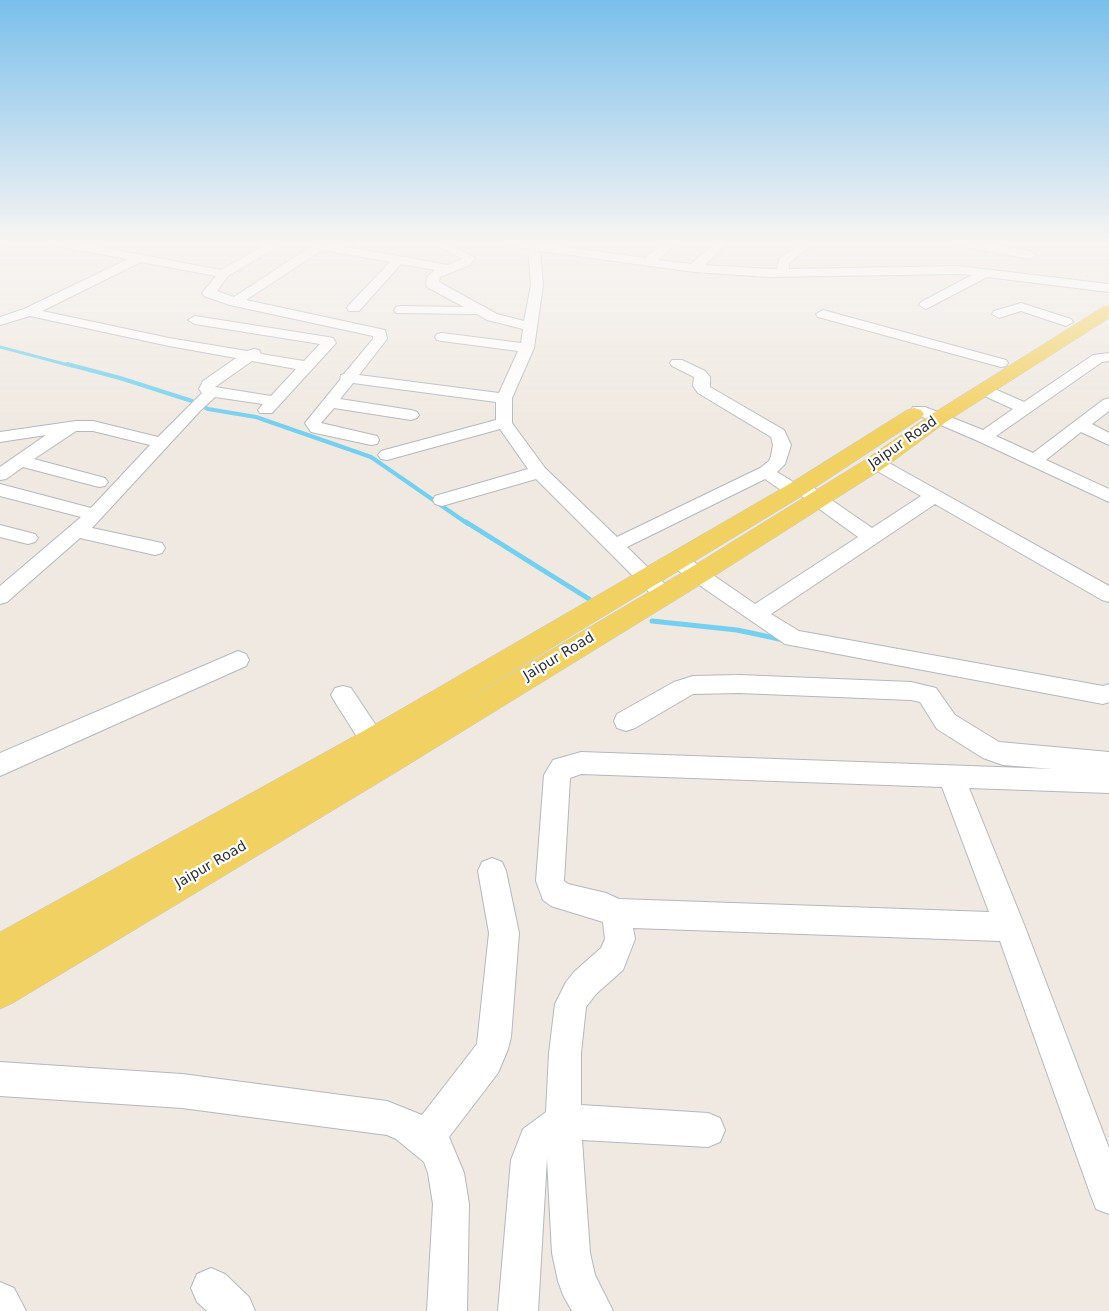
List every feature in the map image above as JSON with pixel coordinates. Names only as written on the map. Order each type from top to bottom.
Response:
[{"type":"main road","name":"Jaipur Road","points":[[0,990],[379,752],[688,567],[929,414],[1001,363],[1066,322],[1102,302]]},
{"type":"main road","name":"Jaipur Road","points":[[804,492],[876,462],[929,414],[984,390],[1104,302]]},
{"type":"main road","name":"Jaipur Road","points":[[0,952],[379,752]]},
{"type":"street","points":[[0,321],[29,312],[49,302]]},
{"type":"street","points":[[164,341],[226,302]]},
{"type":"street","points":[[239,302],[380,333],[380,338],[346,378],[313,423],[314,426],[371,440]]},
{"type":"street","points":[[354,308],[360,302]]},
{"type":"street","points":[[465,302],[492,317],[530,328]]},
{"type":"street","points":[[534,302],[530,328],[519,347],[504,398],[504,423],[539,472],[656,586]]},
{"type":"street","points":[[926,305],[931,302]]},
{"type":"street","points":[[999,314],[1021,307],[1066,322]]},
{"type":"street","points":[[401,310],[481,311]]},
{"type":"street","points":[[29,312],[164,341],[306,366]]},
{"type":"street","points":[[823,314],[1001,363]]},
{"type":"street","points":[[0,597],[95,515],[203,400],[208,384],[247,356],[290,336],[316,320]]},
{"type":"street","points":[[187,325],[328,340],[329,344],[270,405],[203,400]]},
{"type":"street","points":[[442,337],[519,347]]},
{"type":"street","points":[[984,437],[1098,358],[1109,357]]},
{"type":"street","points":[[614,546],[766,472],[776,464],[780,456],[782,445],[778,434],[704,390],[701,386],[702,377],[700,374],[677,363]]},
{"type":"street","points":[[346,378],[504,398]]},
{"type":"street","points":[[984,390],[1025,409]]},
{"type":"street","points":[[329,402],[411,415]]},
{"type":"street","points":[[1034,461],[1109,403]]},
{"type":"street","points":[[929,414],[984,437],[1109,496]]},
{"type":"street","points":[[387,455],[504,423]]},
{"type":"street","points":[[0,438],[76,426],[93,426],[163,443]]},
{"type":"street","points":[[0,475],[68,428],[76,426]]},
{"type":"street","points":[[1080,426],[1109,440]]},
{"type":"street","points":[[20,461],[99,482]]},
{"type":"street","points":[[876,462],[1109,595]]},
{"type":"street","points":[[442,500],[539,472]]},
{"type":"street","points":[[766,472],[804,492],[873,538]]},
{"type":"street","points":[[0,490],[95,515]]},
{"type":"street","points":[[755,614],[934,496]]},
{"type":"street","points":[[0,531],[28,538]]},
{"type":"street","points":[[76,531],[154,548]]},
{"type":"street","points":[[688,567],[793,638],[1103,696],[1109,693]]},
{"type":"street","points":[[0,766],[238,660]]},
{"type":"street","points":[[626,721],[682,688],[693,685],[739,684],[911,691],[928,695],[946,722],[992,752],[1109,763]]},
{"type":"street","points":[[343,695],[379,752]]},
{"type":"street","points":[[1010,926],[615,913],[606,908],[561,896],[553,890],[550,881],[557,775],[562,768],[580,763],[1109,782]]},
{"type":"street","points":[[951,776],[1010,926],[1109,1196]]},
{"type":"street","points":[[426,1138],[486,1061],[492,1049],[495,1036],[504,933],[492,871]]},
{"type":"street","points":[[593,1311],[577,1281],[571,1253],[563,1121],[565,1053],[571,1004],[577,993],[612,959],[620,939],[615,913]]},
{"type":"street","points":[[0,1079],[182,1092],[387,1118],[406,1125],[426,1138],[437,1150],[446,1173],[451,1204],[446,1311]]},
{"type":"street","points":[[518,1311],[529,1160],[535,1141],[563,1121],[708,1130]]},
{"type":"street","points":[[0,1302],[6,1311]]},
{"type":"waterway","points":[[0,347],[72,366]]},
{"type":"waterway","points":[[67,364],[120,378],[192,401],[208,409],[256,417],[371,457],[468,524]]},
{"type":"waterway","points":[[466,522],[589,599]]},
{"type":"waterway","points":[[652,621],[737,630],[784,640]]}]
